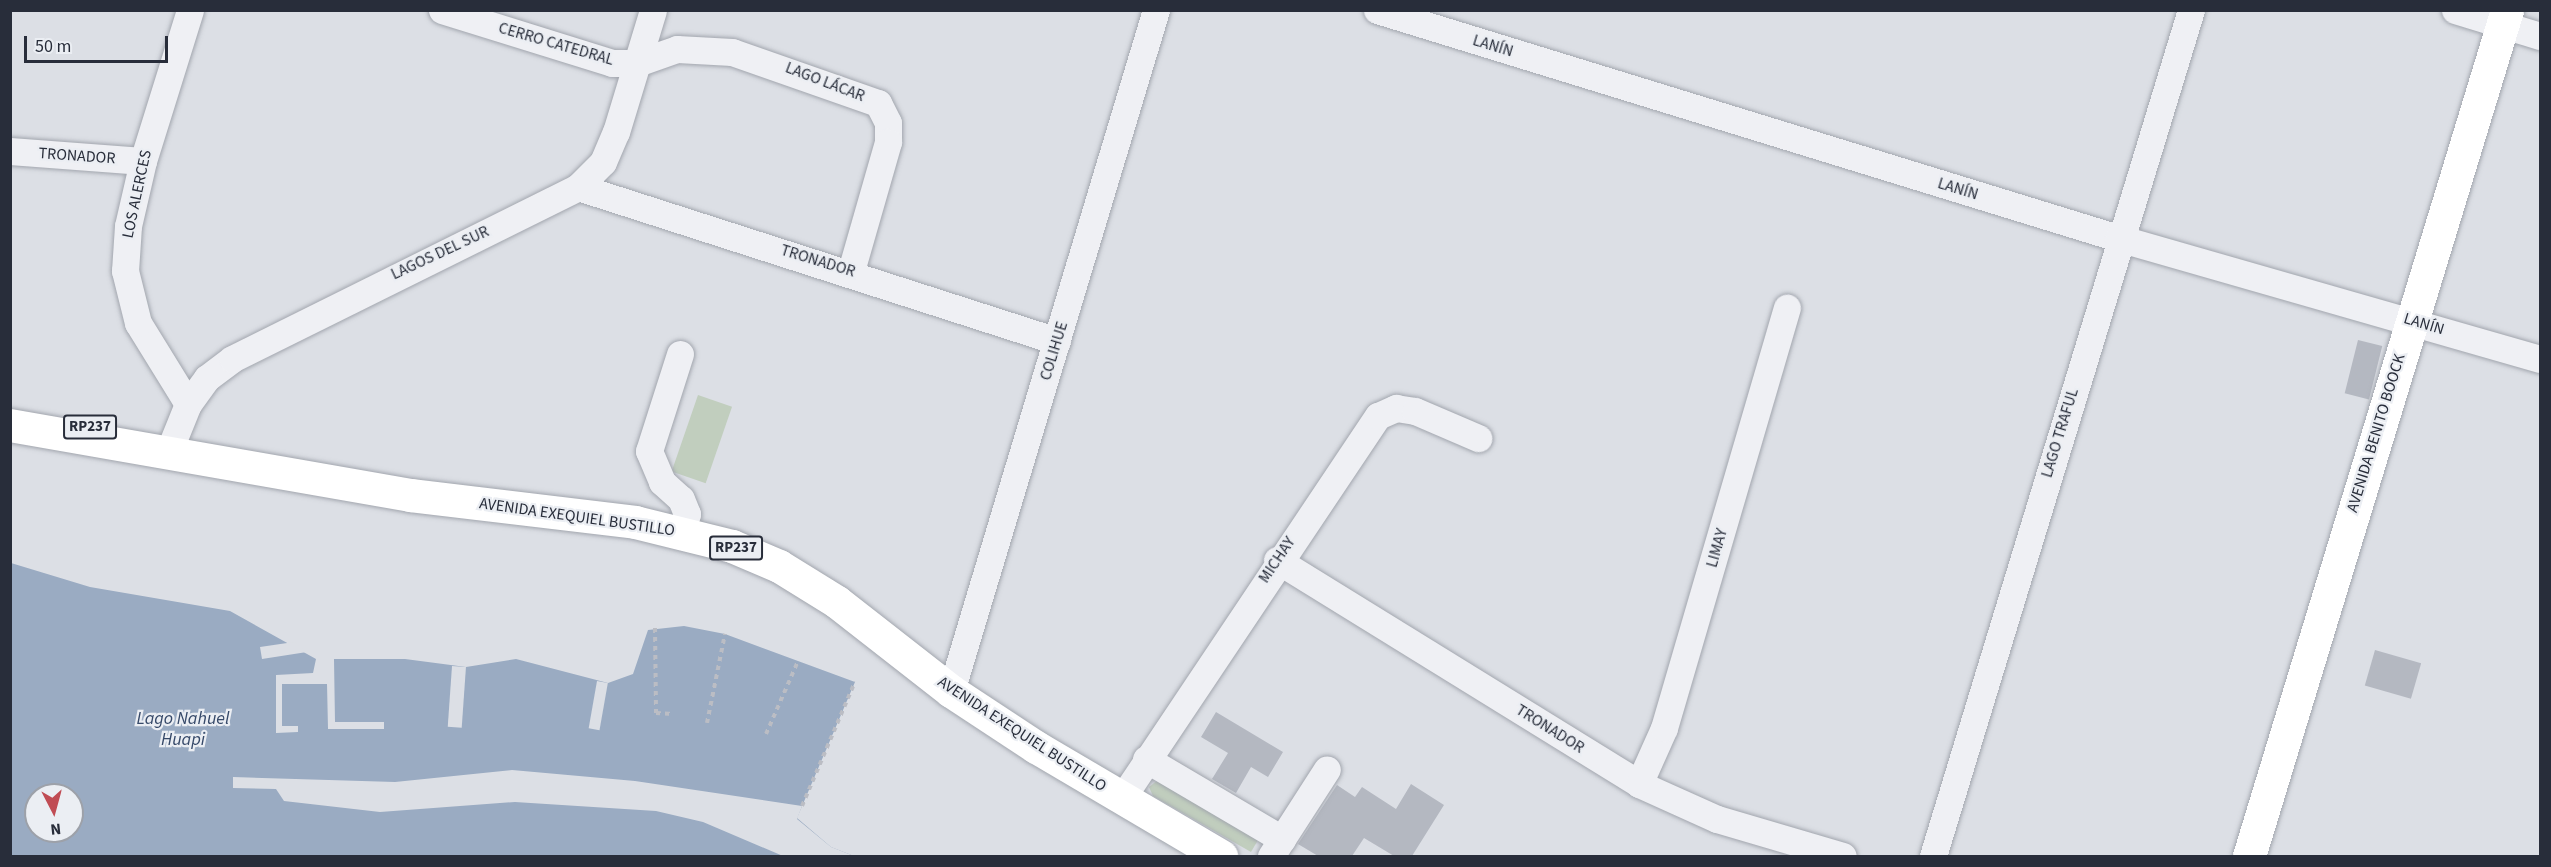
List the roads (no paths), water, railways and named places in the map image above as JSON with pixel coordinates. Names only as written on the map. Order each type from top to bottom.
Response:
[{"type":"main road","name":"AVENIDA BENITO BOOCK","points":[[2249,856],[2411,319],[2505,18]]},
{"type":"main road","name":"AVENIDA EXEQUIEL BUSTILLO","points":[[10,406],[169,451]]},
{"type":"main road","name":"AVENIDA EXEQUIEL BUSTILLO","points":[[10,425],[410,495],[681,531],[778,566],[837,602],[951,691],[1122,798],[1221,856]]},
{"type":"street","name":"LOS ALERCES","points":[[188,404],[156,359],[128,287],[128,226],[143,161],[190,10]]},
{"type":"street","name":"CERRO CATEDRAL","points":[[442,10],[612,63],[637,63]]},
{"type":"street","name":"LAGOS DEL SUR","points":[[169,451],[188,404],[207,378],[232,359],[578,187],[603,162],[653,10]]},
{"type":"street","name":"COLIHUE","points":[[951,691],[1156,10]]},
{"type":"street","name":"LANÍN","points":[[1377,10],[2118,238],[2411,319],[2541,359]]},
{"type":"street","name":"LAGO TRAFUL","points":[[1933,856],[2118,238],[2191,10]]},
{"type":"street","points":[[2455,10],[2505,18],[2541,36]]},
{"type":"street","name":"LAGO LÁCAR","points":[[637,63],[677,50],[732,52],[878,103],[888,123],[888,142],[851,271]]},
{"type":"street","name":"TRONADOR","points":[[10,152],[143,161]]},
{"type":"street","name":"TRONADOR","points":[[578,187],[851,271],[1057,341]]},
{"type":"street","name":"LIMAY","points":[[1639,784],[1664,728],[1787,308]]},
{"type":"street","points":[[680,354],[649,451],[662,482],[681,499],[687,514],[681,531]]},
{"type":"street","name":"MICHAY","points":[[1122,798],[1277,560],[1378,416],[1396,408],[1416,411],[1478,438]]},
{"type":"street","name":"TRONADOR","points":[[1277,560],[1639,784],[1717,819],[1843,856]]},
{"type":"street","points":[[1146,759],[1277,848],[1327,769]]},
{"type":"water","name":"Lago Nahuel Huapi","points":[[11,563],[90,587],[230,611],[316,659],[405,659],[466,667],[516,659],[608,683],[633,674],[648,630],[684,626],[725,634],[855,682],[797,818],[831,847],[854,856],[11,856]]}]
